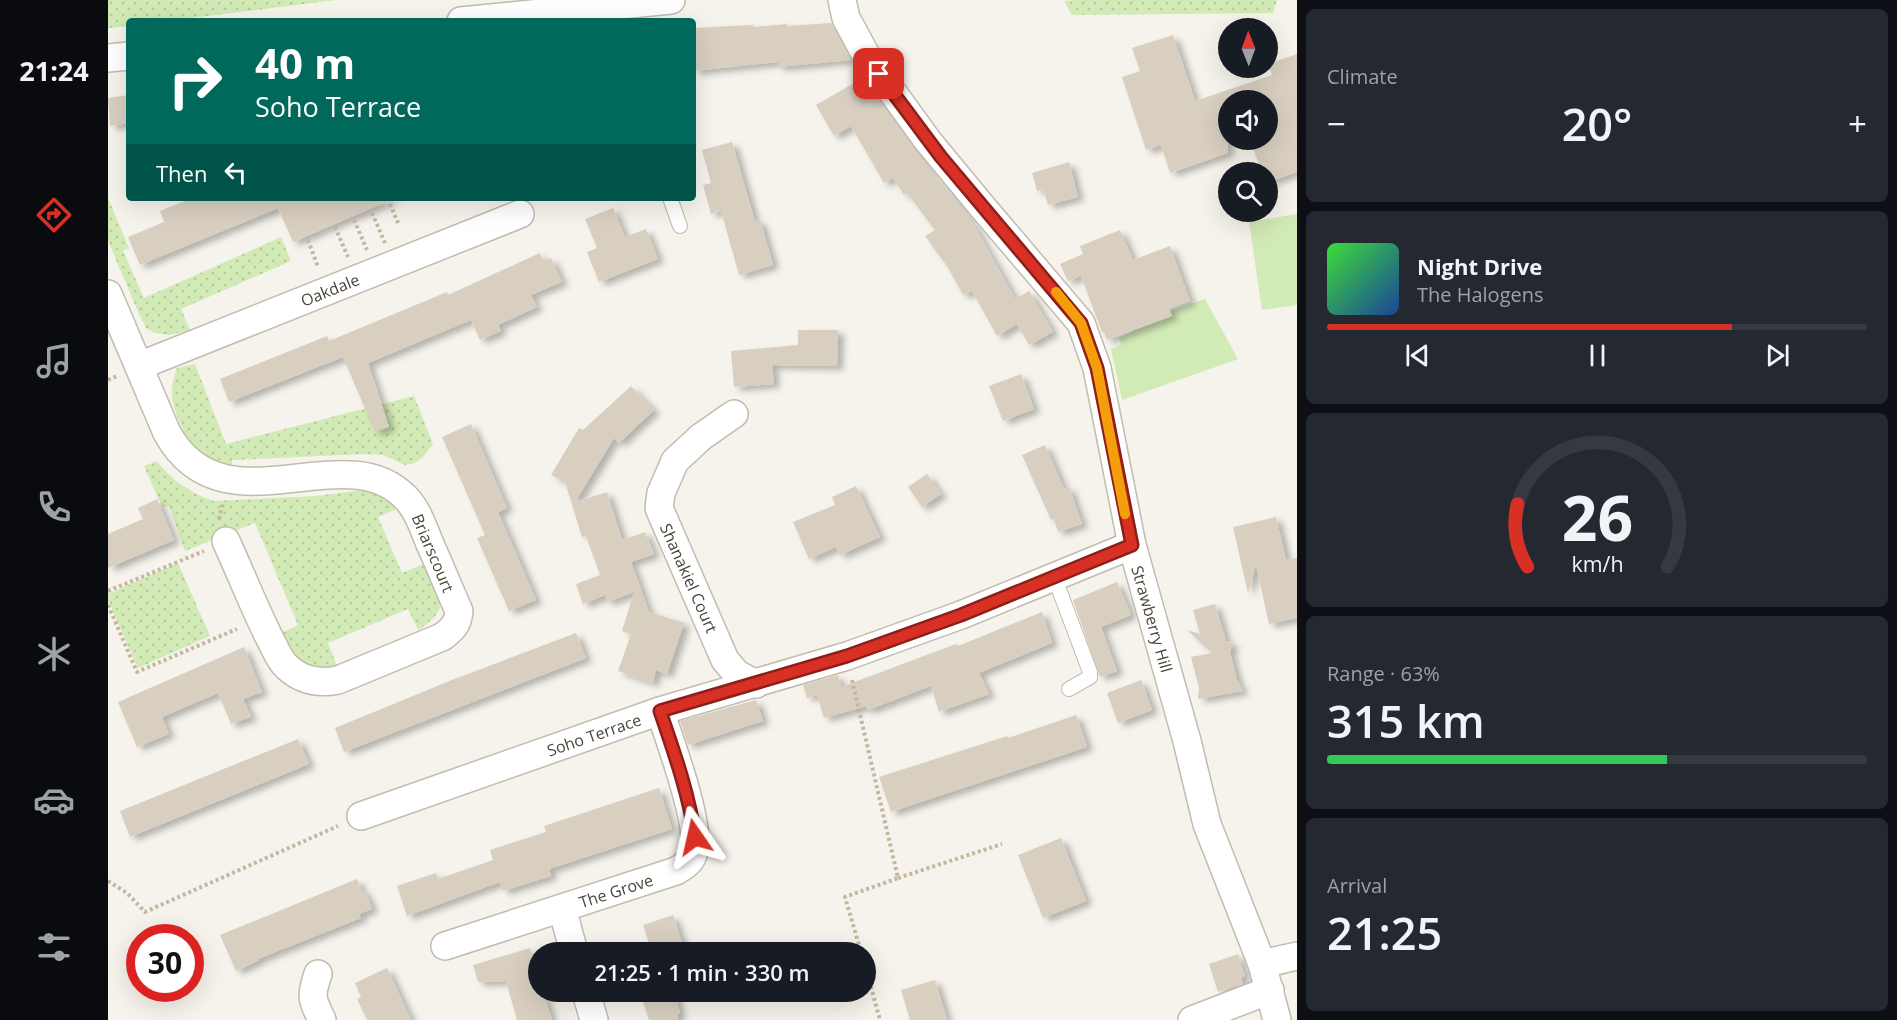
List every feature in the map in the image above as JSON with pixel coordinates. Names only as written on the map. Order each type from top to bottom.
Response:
[{"type":"street","points":[[522,18],[603,14],[662,0]]},
{"type":"street","name":"Strawberry Hill","points":[[842,0],[846,18],[867,57],[921,132],[1081,323],[1097,368],[1132,545],[1207,824],[1262,964],[1277,1020]]},
{"type":"street","points":[[108,58],[126,56]]},
{"type":"street","name":"Oakdale","points":[[140,366],[520,214]]},
{"type":"street","name":"Briarscourt","points":[[108,294],[172,442],[191,464],[229,479],[249,482],[363,475],[394,487],[414,508],[459,611],[458,622],[442,637],[328,682],[307,680],[282,662],[260,620],[226,541]]},
{"type":"street","name":"Shanakiel Court","points":[[735,414],[701,437],[675,461],[661,494],[659,508],[725,660],[737,674],[756,684]]},
{"type":"street","name":"Soho Terrace","points":[[361,816],[660,711],[847,656],[961,615],[1132,545]]},
{"type":"street","name":"The Grove","points":[[445,946],[676,871],[688,864],[694,853],[693,820],[660,711]]},
{"type":"street","name":"The Grove","points":[[562,908],[571,942]]},
{"type":"street","points":[[1262,964],[1297,956]]},
{"type":"street","points":[[318,974],[313,987],[312,999],[322,1020]]},
{"type":"street","points":[[1192,1020],[1270,990]]},
{"type":"street","points":[[588,1002],[594,1020]]},
{"type":"lane","points":[[671,201],[681,226]]},
{"type":"lane","points":[[1054,576],[1090,672],[1090,677],[1086,681],[1069,689]]},
{"type":"path","points":[[390,204],[398,223]]},
{"type":"path","points":[[372,213],[387,248]]},
{"type":"path","points":[[354,220],[370,257]]},
{"type":"path","points":[[335,227],[352,265]]},
{"type":"path","points":[[308,240],[322,277]]},
{"type":"path","points":[[108,591],[226,541]]},
{"type":"path","points":[[108,606],[137,672],[260,620]]},
{"type":"path","points":[[847,656],[898,878]]},
{"type":"path","points":[[108,881],[127,893],[146,912],[361,816]]},
{"type":"path","points":[[858,942],[845,897],[1002,844]]},
{"type":"path","points":[[875,1002],[880,1020]]},
{"type":"green space","points":[[108,0],[336,0],[191,18],[126,18],[126,26],[108,28]]},
{"type":"green space","points":[[1277,0],[1273,13],[1072,15],[1064,1]]},
{"type":"green space","points":[[108,198],[129,248],[123,251],[144,298],[281,237],[291,261],[181,309],[190,330],[169,335],[155,333],[146,328],[108,241]]},
{"type":"green space","points":[[1297,214],[1297,305],[1262,310],[1249,222],[1278,222],[1278,217]]},
{"type":"green space","points":[[1205,299],[1238,359],[1122,400],[1111,349],[1121,345],[1119,338],[1132,332],[1130,325]]},
{"type":"green space","points":[[195,364],[226,444],[414,396],[433,444],[415,463],[405,465],[383,455],[365,454],[232,460],[232,466],[215,460],[194,448],[185,437],[177,416],[172,389],[177,368]]},
{"type":"green space","points":[[157,461],[182,485],[214,501],[316,496],[371,489],[401,507],[378,517],[402,573],[428,562],[440,592],[440,607],[436,615],[418,630],[408,609],[328,643],[337,666],[317,668],[309,666],[295,657],[279,634],[298,625],[255,523],[185,551],[169,506],[162,507],[144,466]]},
{"type":"green space","points":[[178,563],[210,636],[138,668],[108,600],[108,594]]},
{"type":"building","points":[[831,23],[851,60],[778,67],[778,62],[696,71],[696,28],[787,24],[787,26]]},
{"type":"building","points":[[1173,35],[1195,101],[1218,93],[1218,150],[1228,150],[1228,153],[1170,173],[1161,145],[1146,150],[1122,77],[1140,71],[1132,48]]},
{"type":"building","points":[[1297,54],[1297,172],[1278,179],[1278,162],[1258,162],[1254,150],[1278,150],[1278,90],[1228,90],[1263,78],[1278,78],[1278,61]]},
{"type":"building","points":[[863,78],[936,179],[938,178],[948,190],[975,227],[1015,299],[1029,291],[1053,332],[1029,345],[1017,324],[997,336],[972,291],[963,295],[947,266],[925,236],[935,230],[907,193],[904,195],[893,178],[884,183],[851,126],[834,136],[816,105]]},
{"type":"building","points":[[126,95],[126,123],[110,126],[108,98]]},
{"type":"building","points":[[732,142],[755,222],[760,220],[773,265],[739,275],[721,211],[711,214],[703,185],[711,183],[702,150]]},
{"type":"building","points":[[1069,162],[1078,197],[1048,205],[1043,189],[1037,191],[1032,173]]},
{"type":"building","points":[[185,201],[388,201],[293,242],[278,208],[140,265],[128,237],[164,222],[160,211]]},
{"type":"building","points":[[613,208],[625,237],[646,229],[658,259],[599,282],[587,252],[597,248],[585,219]]},
{"type":"building","points":[[1120,230],[1133,260],[1170,246],[1190,301],[1169,309],[1172,316],[1107,340],[1081,276],[1068,281],[1060,264],[1083,254],[1080,246]]},
{"type":"building","points":[[540,253],[543,262],[551,258],[562,282],[531,295],[537,307],[498,325],[501,331],[480,340],[471,320],[368,363],[389,427],[375,432],[343,357],[229,402],[220,379],[327,336],[329,341],[447,292],[448,295]]},
{"type":"building","points":[[798,330],[838,330],[837,366],[772,365],[774,384],[734,387],[731,351],[798,345]]},
{"type":"building","points":[[1021,374],[1034,409],[1003,421],[989,386]]},
{"type":"building","points":[[631,386],[654,410],[619,443],[614,438],[575,502],[607,492],[622,540],[645,532],[654,554],[631,562],[649,612],[684,623],[667,674],[656,670],[653,683],[618,671],[631,634],[622,631],[634,592],[607,602],[605,595],[583,604],[576,584],[600,575],[586,536],[582,537],[565,482],[551,475],[579,428],[583,430]]},
{"type":"building","points":[[471,424],[507,508],[498,512],[536,600],[509,611],[477,538],[485,535],[442,437]]},
{"type":"building","points":[[1045,445],[1064,489],[1069,487],[1082,524],[1058,532],[1054,519],[1051,520],[1022,455]]},
{"type":"building","points":[[927,474],[941,494],[922,507],[908,487]]},
{"type":"building","points":[[856,486],[880,537],[840,555],[836,547],[809,559],[793,522],[835,505],[832,497]]},
{"type":"building","points":[[157,499],[174,540],[108,568],[108,534],[143,519],[138,508]]},
{"type":"building","points":[[1276,517],[1286,560],[1297,558],[1297,618],[1269,624],[1256,565],[1248,593],[1233,527]]},
{"type":"building","points":[[1117,582],[1131,615],[1101,627],[1117,671],[1100,677],[1073,600]]},
{"type":"building","points":[[1215,604],[1226,641],[1233,643],[1230,652],[1237,680],[1243,691],[1198,699],[1199,688],[1191,657],[1212,653],[1187,630],[1200,634],[1193,610]]},
{"type":"building","points":[[1042,612],[1052,643],[979,673],[989,694],[939,712],[931,686],[868,710],[866,706],[824,718],[817,695],[807,698],[803,685],[838,675],[841,687],[956,644],[958,646]]},
{"type":"building","points":[[576,633],[586,658],[344,752],[335,728]]},
{"type":"building","points":[[244,647],[262,692],[243,699],[251,717],[231,724],[218,693],[162,717],[169,734],[137,747],[118,702]]},
{"type":"building","points":[[1141,680],[1152,710],[1118,723],[1107,693]]},
{"type":"building","points":[[756,700],[763,721],[688,745],[680,721]]},
{"type":"building","points":[[1076,715],[1087,747],[891,812],[879,777]]},
{"type":"building","points":[[298,739],[309,764],[130,837],[120,811]]},
{"type":"building","points":[[659,788],[672,829],[549,869],[551,876],[503,891],[500,882],[407,916],[397,886],[436,873],[438,879],[493,860],[490,850],[546,832],[544,826]]},
{"type":"building","points":[[1061,838],[1086,901],[1043,918],[1018,855]]},
{"type":"building","points":[[357,879],[372,909],[359,914],[361,918],[258,959],[236,971],[220,935]]},
{"type":"building","points":[[673,915],[682,942],[649,942],[643,925]]},
{"type":"building","points":[[528,949],[528,1002],[546,1002],[552,1020],[517,1020],[506,981],[478,982],[473,965]]},
{"type":"building","points":[[1238,954],[1245,976],[1241,977],[1243,984],[1218,992],[1209,964]]},
{"type":"building","points":[[387,968],[411,1020],[367,1020],[357,999],[361,997],[355,983]]},
{"type":"building","points":[[935,980],[947,1020],[910,1020],[901,990]]},
{"type":"building","points":[[643,1002],[677,1002],[680,1013],[677,1014],[678,1020],[649,1020]]},
{"type":"slow traffic","points":[[1056,292],[1081,323],[1090,345],[1105,405],[1125,514]]},
{"type":"route","points":[[695,837],[693,820],[660,711],[847,656],[961,615],[1132,545],[1097,368],[1081,323],[928,141],[879,74]]}]
